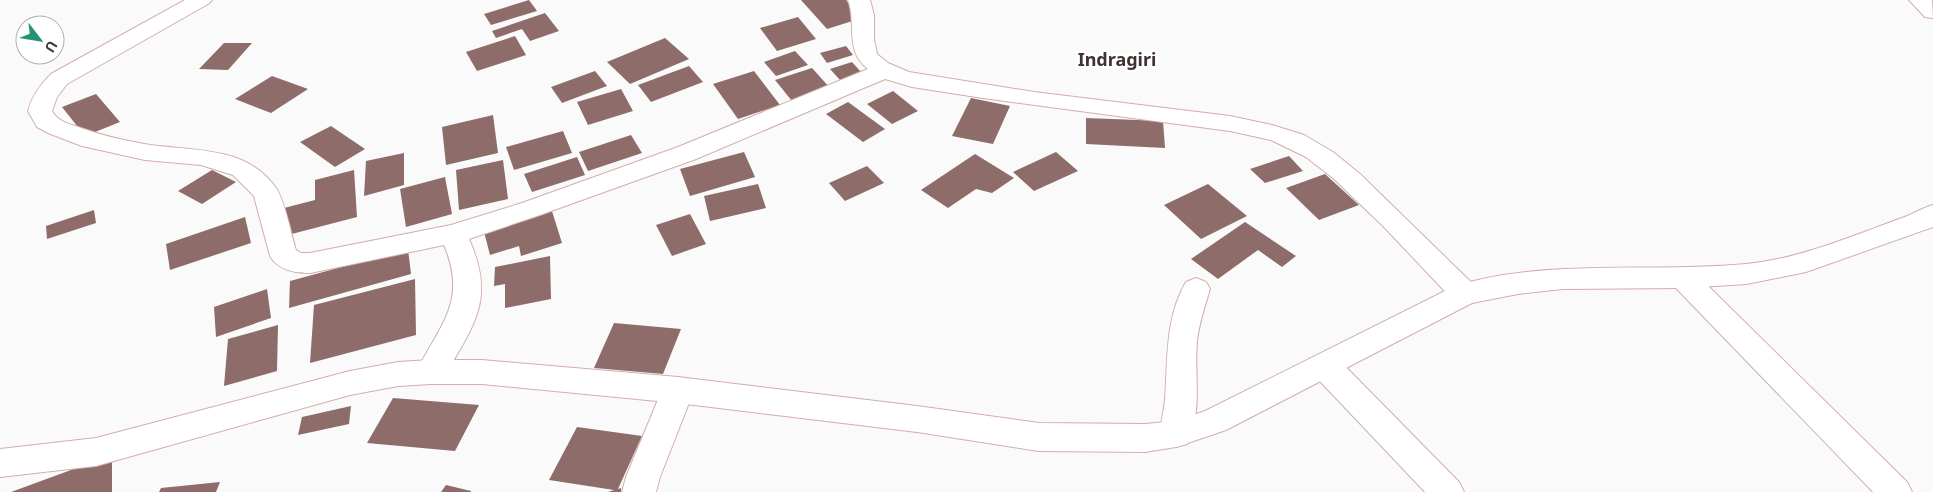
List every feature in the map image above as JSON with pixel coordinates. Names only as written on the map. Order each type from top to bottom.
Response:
[{"type":"street","points":[[201,0],[95,57],[59,79],[46,92],[40,111],[46,122],[91,140],[145,152],[202,157],[242,169],[266,193],[284,256],[297,263],[310,263],[453,234],[531,209],[687,153],[886,70]]},
{"type":"street","points":[[859,0],[863,7],[863,41],[865,51],[871,61],[886,70],[907,78],[1006,96],[1228,124],[1286,137],[1317,153],[1343,174],[1398,225],[1465,294]]},
{"type":"street","points":[[1920,0],[1933,12]]},
{"type":"street","points":[[0,463],[96,452],[350,382],[398,374],[431,372],[482,372],[678,390],[916,419],[1039,437],[1145,438],[1176,434],[1216,421],[1465,294],[1518,284],[1563,279],[1684,278],[1747,274],[1796,265],[1927,219],[1933,214]]},
{"type":"street","points":[[431,372],[467,304],[468,272],[461,250],[453,234]]},
{"type":"street","points":[[1684,278],[1895,492]]},
{"type":"street","points":[[1176,434],[1181,392],[1182,343],[1185,322],[1196,289]]},
{"type":"street","points":[[1325,366],[1447,492]]},
{"type":"street","points":[[639,492],[678,390]]},
{"type":"building","points":[[529,0],[537,11],[491,25],[484,14]]},
{"type":"building","points":[[801,0],[846,0],[862,18],[827,29]]},
{"type":"building","points":[[545,13],[559,31],[530,41],[522,29],[496,38],[492,31]]},
{"type":"building","points":[[798,17],[816,39],[777,51],[760,28]]},
{"type":"building","points":[[515,36],[526,55],[477,71],[466,52]]},
{"type":"building","points":[[665,38],[689,59],[630,84],[607,62]]},
{"type":"building","points":[[224,43],[252,43],[228,70],[199,69]]},
{"type":"building","points":[[846,46],[853,55],[827,63],[820,53]]},
{"type":"building","points":[[795,51],[808,65],[776,76],[764,62]]},
{"type":"building","points":[[852,62],[861,72],[840,80],[830,69]]},
{"type":"building","points":[[689,66],[703,82],[651,102],[638,85]]},
{"type":"building","points":[[812,68],[830,88],[792,101],[775,80]]},
{"type":"building","points":[[595,71],[607,86],[562,103],[551,87]]},
{"type":"building","points":[[754,71],[780,105],[738,119],[713,84]]},
{"type":"building","points":[[272,76],[308,89],[271,113],[235,99]]},
{"type":"building","points":[[621,89],[633,111],[588,125],[577,102]]},
{"type":"building","points":[[893,91],[918,111],[892,124],[867,104]]},
{"type":"building","points":[[96,94],[120,122],[85,136],[62,107]]},
{"type":"building","points":[[971,98],[1010,106],[993,144],[952,136]]},
{"type":"building","points":[[848,102],[885,129],[863,142],[826,114]]},
{"type":"building","points":[[493,115],[498,153],[446,165],[442,127]]},
{"type":"building","points":[[1086,118],[1163,121],[1165,148],[1086,144]]},
{"type":"building","points":[[331,126],[365,149],[335,167],[300,142]]},
{"type":"building","points":[[563,131],[572,153],[514,170],[506,147]]},
{"type":"building","points":[[631,135],[642,153],[588,171],[579,152]]},
{"type":"building","points":[[744,152],[755,177],[690,196],[680,169]]},
{"type":"building","points":[[1056,152],[1078,171],[1034,191],[1013,172]]},
{"type":"building","points":[[404,153],[404,185],[364,196],[366,161]]},
{"type":"building","points":[[975,154],[1014,178],[992,193],[976,189],[948,208],[921,190]]},
{"type":"building","points":[[1289,156],[1303,171],[1265,183],[1250,169]]},
{"type":"building","points":[[577,157],[585,175],[532,192],[524,174]]},
{"type":"building","points":[[503,160],[508,199],[459,210],[456,170]]},
{"type":"building","points":[[867,166],[884,183],[845,201],[829,183]]},
{"type":"building","points":[[212,170],[236,182],[202,204],[178,191]]},
{"type":"building","points":[[354,170],[357,217],[284,236],[284,208],[315,200],[315,180]]},
{"type":"building","points":[[1325,174],[1359,205],[1319,220],[1286,188]]},
{"type":"building","points":[[445,177],[452,214],[406,227],[400,189]]},
{"type":"building","points":[[758,184],[766,208],[710,221],[704,196]]},
{"type":"building","points":[[1208,184],[1247,216],[1201,239],[1164,205]]},
{"type":"building","points":[[551,208],[562,243],[521,256],[519,246],[490,255],[483,228]]},
{"type":"building","points":[[94,210],[96,223],[47,239],[46,226]]},
{"type":"building","points":[[690,214],[706,244],[672,256],[656,225]]},
{"type":"building","points":[[245,217],[251,243],[170,270],[166,244]]},
{"type":"building","points":[[1245,222],[1296,256],[1282,267],[1258,250],[1218,279],[1191,259]]},
{"type":"building","points":[[408,249],[411,274],[289,308],[290,281]]},
{"type":"building","points":[[550,256],[551,299],[505,308],[505,284],[494,286],[495,267]]},
{"type":"building","points":[[415,279],[416,335],[310,363],[314,305]]},
{"type":"building","points":[[267,289],[271,318],[216,337],[214,307]]},
{"type":"building","points":[[614,323],[681,329],[663,374],[594,368]]},
{"type":"building","points":[[278,325],[277,371],[224,386],[228,339]]},
{"type":"building","points":[[393,398],[479,405],[455,451],[367,443]]},
{"type":"building","points":[[351,406],[349,424],[298,435],[302,417]]},
{"type":"building","points":[[577,427],[642,436],[618,489],[621,488],[621,492],[608,492],[614,490],[549,480]]},
{"type":"building","points":[[112,455],[112,492],[11,492]]},
{"type":"building","points":[[220,482],[216,492],[159,492],[161,488]]},
{"type":"building","points":[[446,485],[471,491],[471,492],[441,492]]},
{"type":"district","name":"Indragiri","points":[[1117,59]]}]
